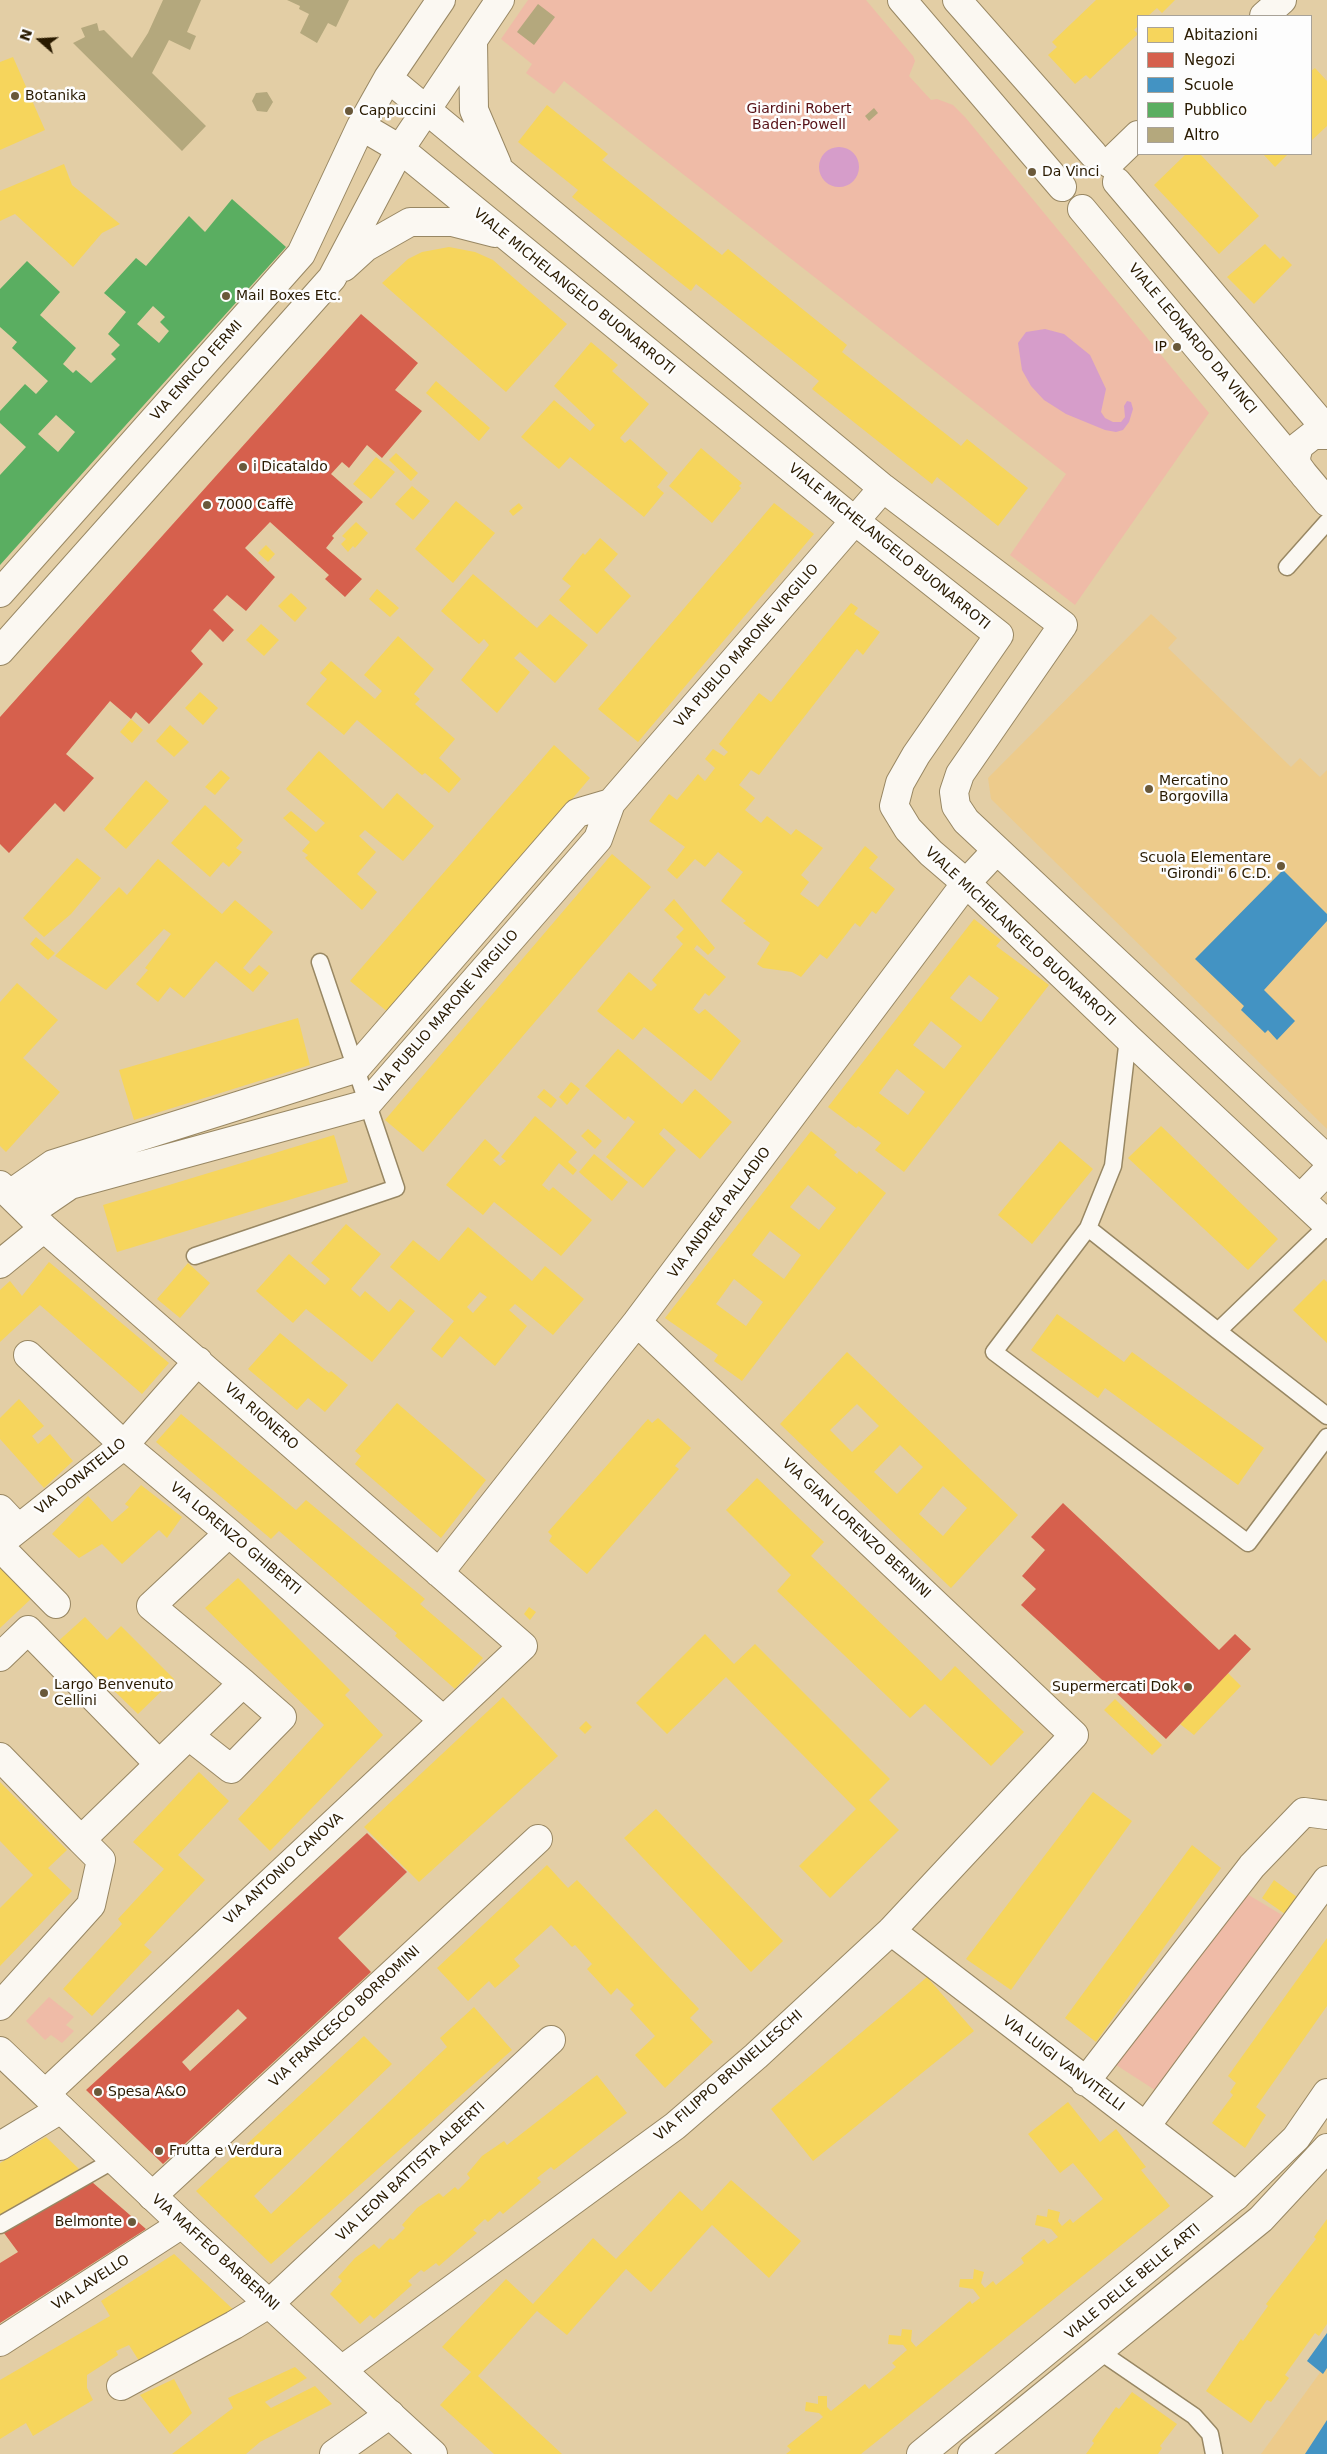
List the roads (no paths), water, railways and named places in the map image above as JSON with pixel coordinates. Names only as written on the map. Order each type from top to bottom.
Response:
[{"type":"street","name":"VIA ENRICO FERMI","points":[[0,593],[302,254],[361,126],[388,78],[441,0]]},
{"type":"street","points":[[332,278],[400,150],[500,0]]},
{"type":"street","name":"VIALE LEONARDO DA VINCI","points":[[902,0],[1062,187],[1069,201],[1082,209],[1327,502]]},
{"type":"street","points":[[957,0],[1106,166],[1327,430]]},
{"type":"street","points":[[1265,15],[1282,0]]},
{"type":"street","points":[[473,41],[474,110],[498,168]]},
{"type":"street","points":[[388,78],[883,488],[1063,625],[960,774],[954,792],[956,806],[966,821],[1327,1159]]},
{"type":"street","name":"VIALE MICHELANGELO BUONARROTI","points":[[361,126],[400,150],[855,521],[999,634],[916,755],[900,784],[894,806],[908,829],[931,853],[966,883],[1327,1225]]},
{"type":"street","points":[[1106,166],[1137,136]]},
{"type":"street","points":[[1062,187],[1061,178],[1070,162],[1077,156],[1106,166]]},
{"type":"street","points":[[1082,209],[1097,208],[1112,198],[1106,166]]},
{"type":"street","points":[[0,651],[332,278],[366,247],[410,222],[452,222],[506,237]]},
{"type":"street","points":[[180,389],[210,417]]},
{"type":"street","points":[[1300,471],[1296,457],[1301,443],[1312,435],[1327,436]]},
{"type":"street","name":"VIALE LEONARDO DA VINCI","points":[[1300,471],[1311,480],[1327,480]]},
{"type":"street","name":"VIA PUBLIO MARONE VIRGILIO","points":[[0,1264],[70,1185],[367,1104],[598,839],[611,803],[883,488]]},
{"type":"street","points":[[5,1189],[53,1164],[354,1068],[576,813],[611,803]]},
{"type":"street","name":"VIA ANDREA PALLADIO","points":[[439,1573],[637,1322],[966,883],[997,850]]},
{"type":"street","points":[[1300,1199],[1327,1171]]},
{"type":"street","name":"VIA RIONERO","points":[[5,1189],[37,1220],[524,1646]]},
{"type":"street","name":"VIA GIAN LORENZO BERNINI","points":[[637,1322],[1074,1735]]},
{"type":"street","name":"VIA LORENZO GHIBERTI","points":[[28,1355],[124,1445],[229,1533],[444,1720]]},
{"type":"street","name":"VIA DONATELLO","points":[[6,1527],[124,1445],[198,1361]]},
{"type":"street","points":[[189,1736],[231,1769],[282,1717],[151,1606],[229,1533]]},
{"type":"street","points":[[0,1547],[56,1604]]},
{"type":"street","points":[[0,1657],[28,1630],[159,1764]]},
{"type":"street","name":"VIA ANTONIO CANOVA","points":[[0,2146],[54,2101],[444,1720],[524,1646]]},
{"type":"street","points":[[81,1840],[243,1683]]},
{"type":"street","name":"VIA FILIPPO BRUNELLESCHI","points":[[342,2369],[676,2126],[756,2056],[891,1931],[1074,1735]]},
{"type":"street","points":[[0,1757],[101,1860],[91,1905],[0,2006]]},
{"type":"street","points":[[1085,2082],[1252,1866],[1304,1812],[1327,1815]]},
{"type":"street","name":"VIA FRANCESCO BORROMINI","points":[[152,2196],[538,1839]]},
{"type":"street","points":[[1146,2126],[1327,1880]]},
{"type":"street","name":"VIA LUIGI VANVITELLI","points":[[891,1931],[1085,2082],[1146,2126],[1162,2142],[1236,2196]]},
{"type":"street","name":"VIA LEON BATTISTA ALBERTI","points":[[121,2386],[234,2325],[270,2303],[552,2040]]},
{"type":"street","name":"VIA MAFFEO BARBERINI","points":[[0,2051],[182,2224],[433,2454]]},
{"type":"street","name":"VIALE DELLE BELLE ARTI","points":[[921,2454],[1236,2196],[1296,2138],[1327,2093]]},
{"type":"street","points":[[972,2454],[1261,2219],[1327,2148]]},
{"type":"street","name":"VIA LAVELLO","points":[[0,2342],[182,2224]]},
{"type":"street","points":[[334,2454],[390,2414]]},
{"type":"lane","points":[[1287,567],[1327,522]]},
{"type":"lane","points":[[195,1256],[396,1188],[354,1068],[320,962]]},
{"type":"lane","points":[[1128,1038],[1113,1166],[1088,1228],[994,1352],[1248,1542],[1327,1436]]},
{"type":"lane","points":[[1218,1331],[1327,1225]]},
{"type":"lane","points":[[1088,1228],[1327,1416]]},
{"type":"lane","points":[[0,2225],[114,2160]]},
{"type":"lane","points":[[1099,2351],[1194,2416],[1210,2434],[1214,2454]]},
{"type":"place","name":"Botanika","points":[[15,96]]},
{"type":"place","name":"Cappuccini","points":[[349,111]]},
{"type":"place","name":"Da Vinci","points":[[1032,172]]},
{"type":"place","name":"Mail Boxes Etc.","points":[[226,296]]},
{"type":"place","name":"IP","points":[[1177,347]]},
{"type":"place","name":"i Dicataldo","points":[[243,467]]},
{"type":"place","name":"7000 Caffè","points":[[207,505]]},
{"type":"place","name":"Mercatino Borgovilla","points":[[1149,789]]},
{"type":"place","name":"Scuola Elementare \"Girondi\" 6 C.D.","points":[[1281,866]]},
{"type":"place","name":"Supermercati Dok","points":[[1188,1687]]},
{"type":"place","name":"Largo Benvenuto Cellini","points":[[44,1693]]},
{"type":"place","name":"Spesa A&O","points":[[98,2092]]},
{"type":"place","name":"Frutta e Verdura","points":[[159,2151]]},
{"type":"place","name":"Belmonte","points":[[132,2222]]},
{"type":"park label","name":"Giardini Robert Baden-Powell","points":[[799,118]]}]
